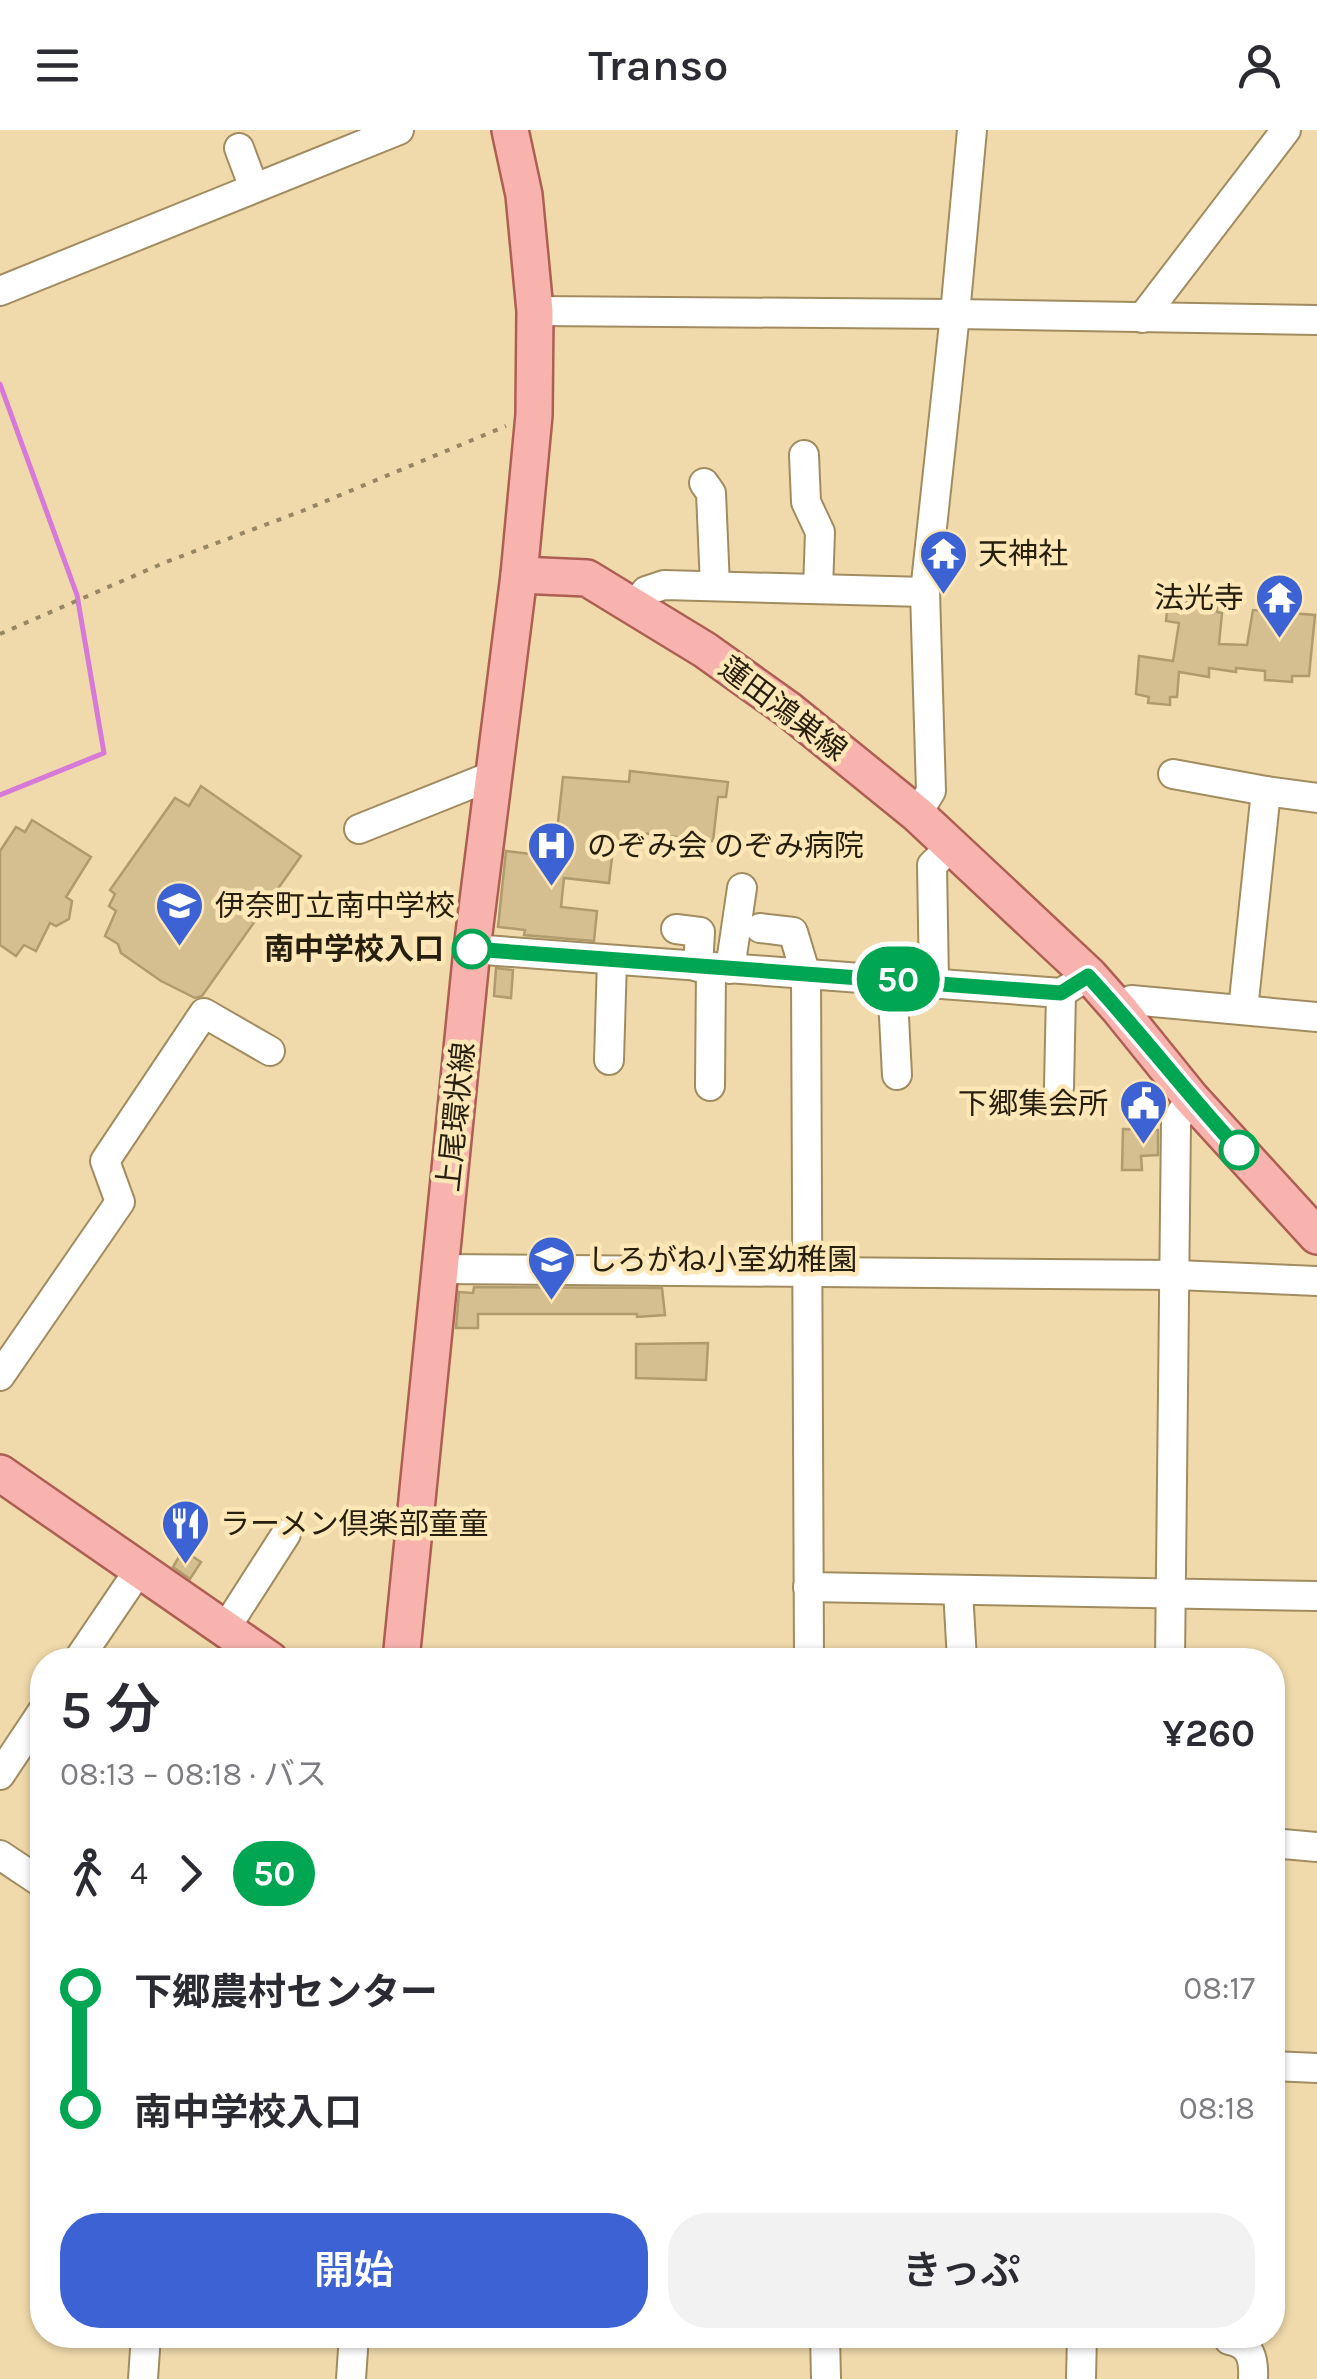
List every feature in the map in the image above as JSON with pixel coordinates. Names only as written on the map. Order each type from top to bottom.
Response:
[{"type":"main road","points":[[510,130],[524,194],[535,311],[534,415],[520,575]]},
{"type":"main road","name":"蓮田鴻巣線","points":[[520,575],[587,578],[705,650],[789,710],[917,814],[952,845],[1075,984],[1119,1009],[1191,1098],[1317,1236]]},
{"type":"main road","name":"上尾環状線","points":[[403,1648],[472,949],[520,575]]},
{"type":"main road","points":[[0,1473],[252,1648]]},
{"type":"street","points":[[0,291],[399,130]]},
{"type":"street","points":[[917,814],[931,790],[925,592],[972,130]]},
{"type":"street","points":[[1142,318],[1286,130]]},
{"type":"street","points":[[239,148],[254,188]]},
{"type":"street","points":[[535,311],[1317,320]]},
{"type":"street","points":[[804,455],[806,502],[820,532],[818,589]]},
{"type":"street","points":[[704,482],[711,492],[714,586]]},
{"type":"street","points":[[632,607],[646,591],[664,585],[925,592]]},
{"type":"street","points":[[1173,774],[1317,798]]},
{"type":"street","points":[[359,828],[494,775]]},
{"type":"street","points":[[1243,1010],[1266,790]]},
{"type":"street","points":[[934,982],[932,865],[952,845]]},
{"type":"street","points":[[710,1086],[713,968],[742,888]]},
{"type":"street","points":[[760,928],[794,932],[806,976],[809,1648]]},
{"type":"street","points":[[676,929],[700,932],[713,968]]},
{"type":"street","points":[[472,949],[806,976],[1075,984],[1059,1087]]},
{"type":"street","points":[[609,1060],[612,960]]},
{"type":"street","points":[[892,979],[897,1075]]},
{"type":"street","points":[[1119,1009],[1131,1000],[1317,1017]]},
{"type":"street","points":[[0,1376],[120,1202],[106,1161],[204,1013],[270,1051]]},
{"type":"street","points":[[1170,1648],[1176,1121],[1191,1098]]},
{"type":"street","points":[[440,1269],[1176,1275],[1317,1280]]},
{"type":"street","points":[[224,1629],[286,1534]]},
{"type":"street","points":[[86,1648],[139,1570]]},
{"type":"street","points":[[808,1587],[1317,1596]]},
{"type":"street","points":[[958,1590],[961,1648]]},
{"type":"street","points":[[0,1775],[30,1730]]},
{"type":"street","points":[[1285,1845],[1317,1847]]},
{"type":"street","points":[[0,1856],[30,1875]]},
{"type":"street","points":[[1285,2067],[1317,2068]]},
{"type":"street","points":[[143,2379],[145,2348]]},
{"type":"street","points":[[351,2379],[353,2348]]},
{"type":"street","points":[[825,2348],[826,2379]]},
{"type":"street","points":[[1081,2379],[1082,2348]]},
{"type":"street","points":[[1246,2348],[1254,2362],[1253,2379]]},
{"type":"path","points":[[0,634],[166,562],[302,511],[534,415]]},
{"type":"building","points":[[1187,598],[1217,602],[1217,612],[1222,613],[1219,644],[1247,645],[1253,610],[1315,615],[1309,676],[1292,676],[1292,682],[1265,680],[1265,671],[1236,668],[1236,672],[1209,668],[1209,677],[1179,672],[1177,697],[1170,697],[1170,705],[1148,703],[1149,697],[1136,694],[1139,656],[1173,661],[1179,623],[1166,621],[1168,603],[1187,604]]},
{"type":"building","points":[[630,771],[728,782],[726,797],[718,797],[713,841],[622,831],[621,841],[614,840],[609,883],[564,878],[561,907],[597,911],[594,941],[524,935],[525,930],[498,927],[506,851],[540,855],[541,849],[555,850],[563,777],[629,782]]},
{"type":"building","points":[[201,786],[301,856],[202,996],[195,998],[161,981],[121,953],[118,944],[105,936],[116,911],[109,906],[115,894],[110,890],[175,798],[189,806]]},
{"type":"building","points":[[32,820],[91,857],[66,897],[72,901],[69,919],[56,926],[50,923],[36,951],[24,945],[16,956],[0,945],[0,851],[16,827],[25,832]]},
{"type":"building","points":[[496,968],[513,970],[511,998],[494,996]]},
{"type":"building","points":[[1123,1129],[1158,1130],[1158,1155],[1141,1156],[1142,1170],[1122,1170]]},
{"type":"building","points":[[474,1287],[662,1288],[665,1315],[478,1314],[478,1328],[456,1328],[459,1292],[473,1293]]},
{"type":"building","points":[[708,1343],[706,1380],[636,1378],[636,1344]]},
{"type":"building","points":[[183,1550],[201,1562],[190,1579],[173,1567]]},
{"type":"waterway","points":[[0,384],[77,595],[104,753],[0,795]]},
{"type":"bus line","name":"50","points":[[472,949],[1061,993],[1088,976],[1239,1150]]},
{"type":"place","name":"天神社","points":[[943,596]]},
{"type":"place","name":"法光寺","points":[[1279,640]]},
{"type":"place","name":"のぞみ会 のぞみ病院","points":[[552,888]]},
{"type":"place","name":"伊奈町立南中学校","points":[[180,948]]},
{"type":"place","name":"南中学校入口","points":[[472,949]]},
{"type":"place","name":"下郷集会所","points":[[1143,1146]]},
{"type":"place","name":"しろがね小室幼稚園","points":[[552,1302]]},
{"type":"place","name":"ラーメン倶楽部童童","points":[[185,1566]]}]
